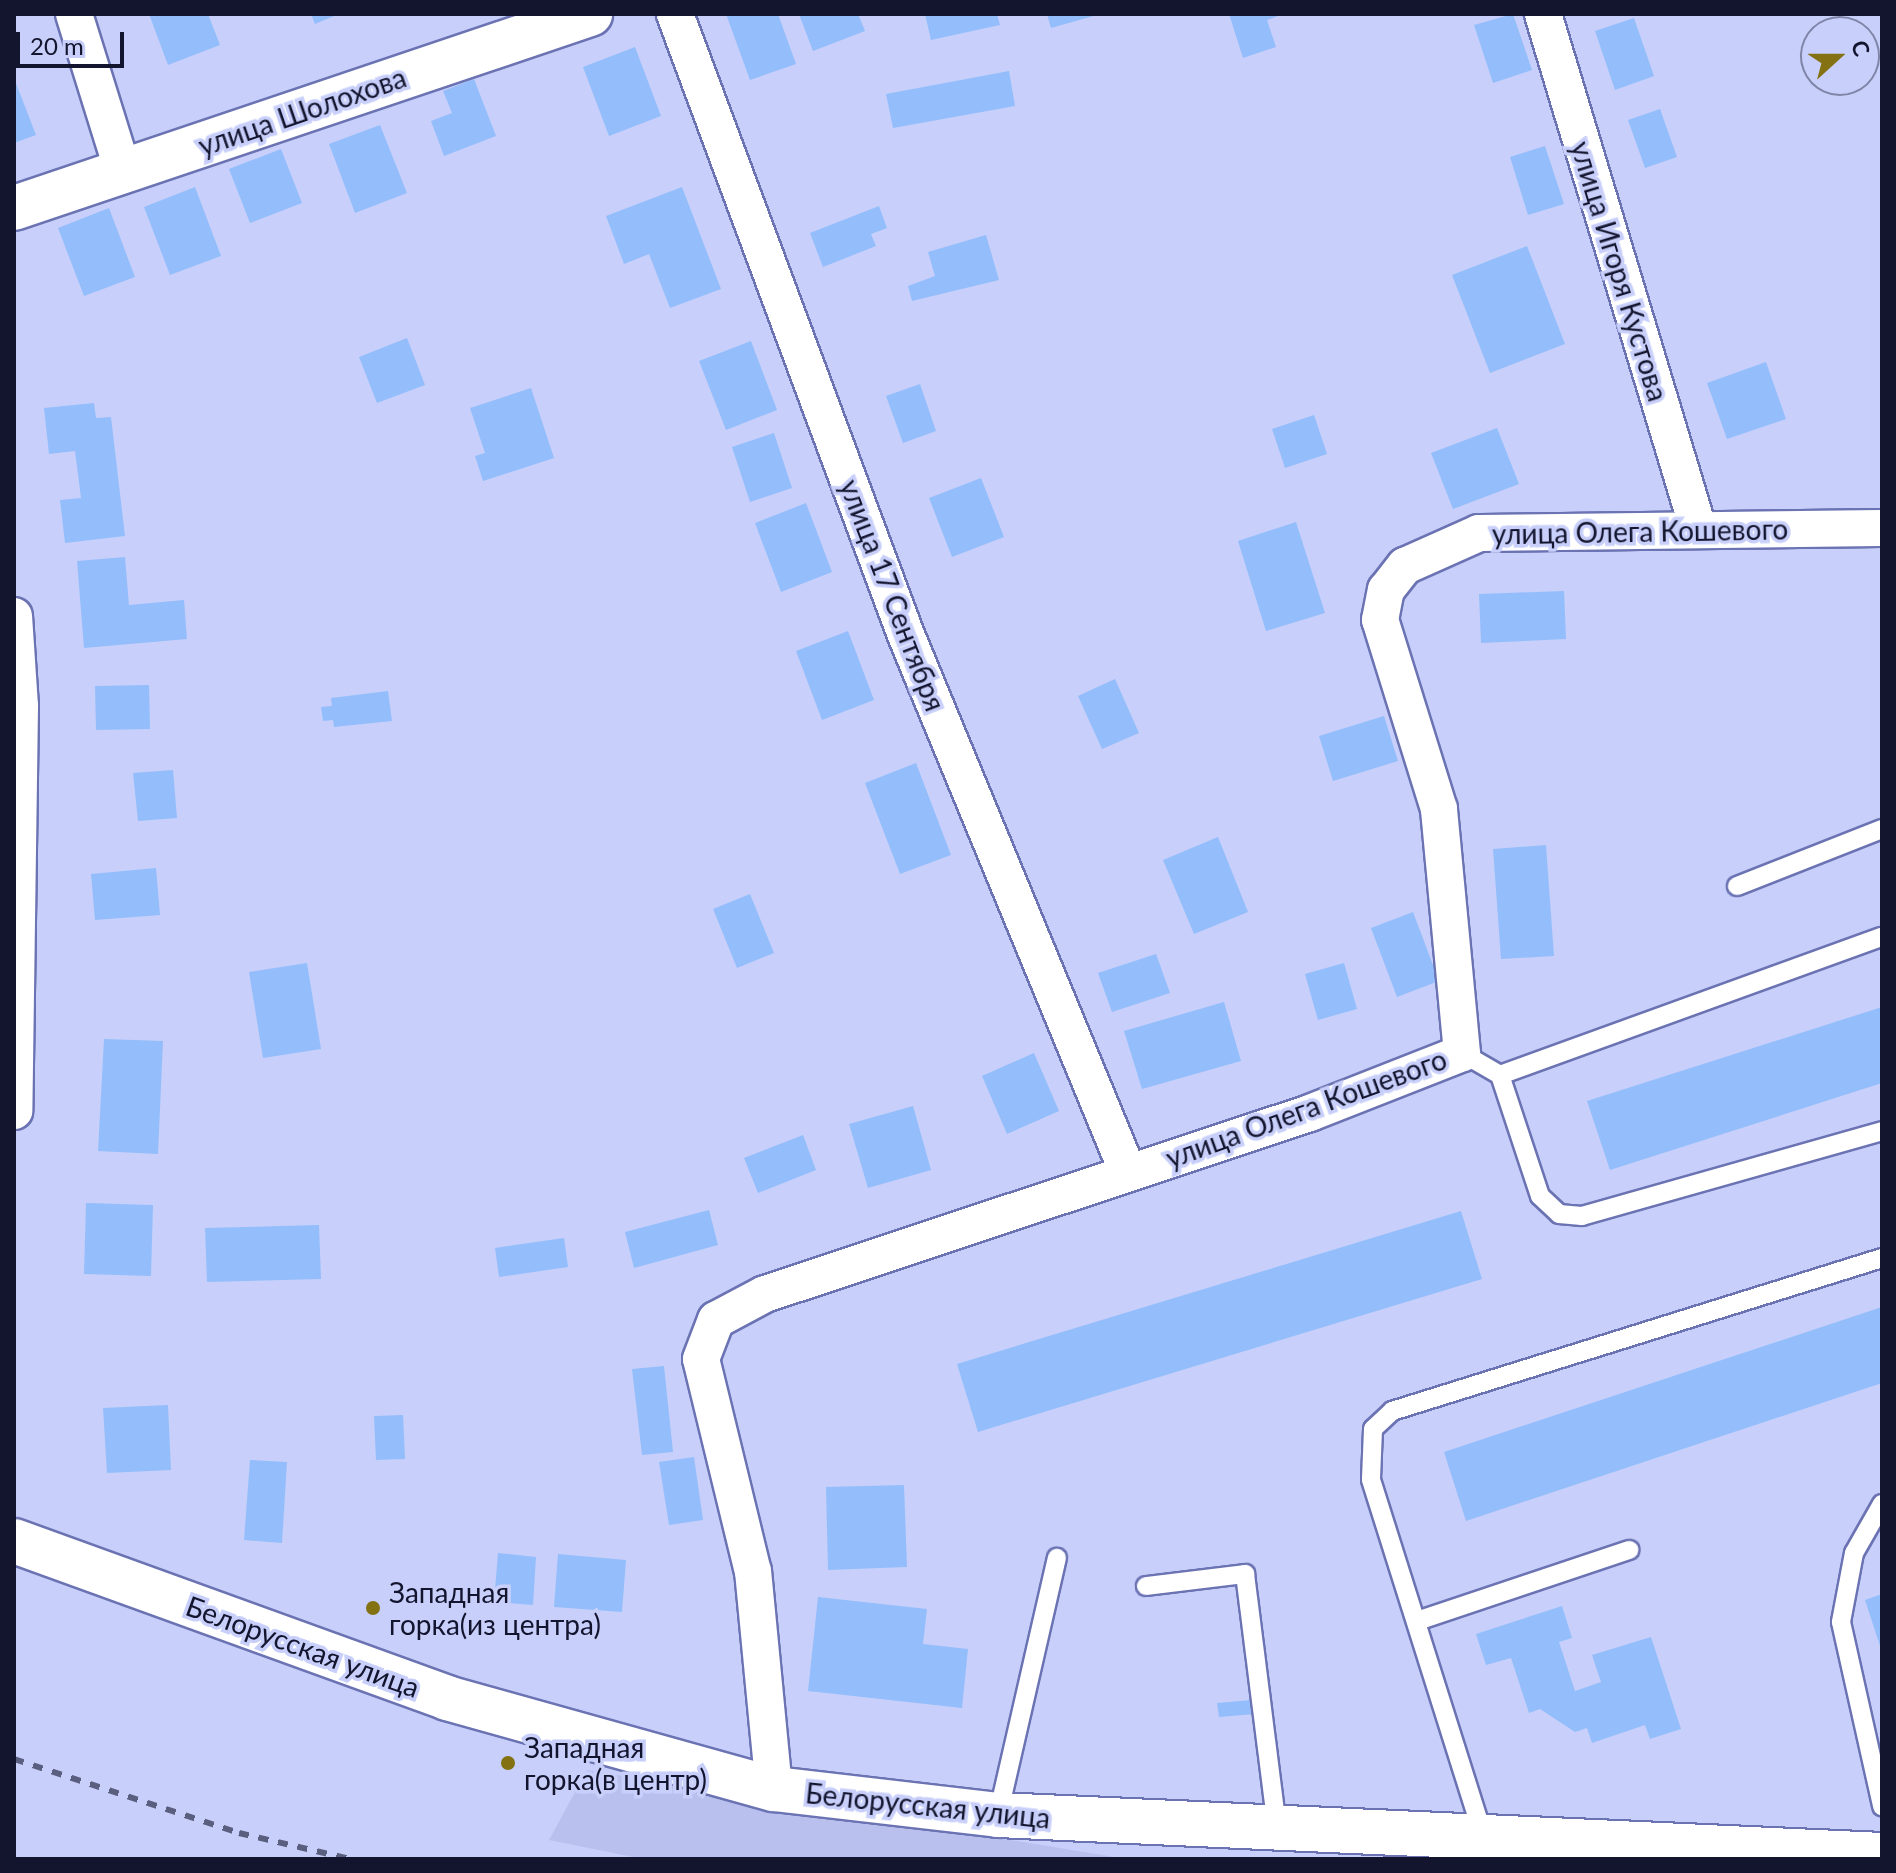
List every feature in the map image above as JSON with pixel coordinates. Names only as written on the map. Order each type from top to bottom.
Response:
[{"type":"main road","name":"улица Шолохова","points":[[14,208],[590,14]]},
{"type":"main road","name":"Белорусская улица","points":[[14,1541],[447,1698],[774,1789],[998,1815],[1277,1828],[1395,1846],[1483,1835],[1882,1855]]},
{"type":"street","points":[[74,14],[123,171]]},
{"type":"street","name":"улица 17 Сентября","points":[[675,14],[906,635],[1127,1170]]},
{"type":"street","name":"улица Игоря Кустова","points":[[1543,14],[1698,528]]},
{"type":"street","name":"улица Олега Кошевого","points":[[774,1789],[753,1572],[701,1359],[716,1320],[765,1294],[1127,1170],[1310,1113],[1462,1053],[1439,809],[1380,620],[1386,590],[1405,566],[1479,533],[1882,528]]},
{"type":"street","points":[[14,616],[20,722],[14,1111]]},
{"type":"lane","points":[[1737,886],[1882,829]]},
{"type":"lane","points":[[1500,1075],[1882,937]]},
{"type":"lane","points":[[1462,1053],[1500,1075],[1540,1196],[1559,1214],[1582,1216],[1882,1131]]},
{"type":"lane","points":[[1483,1835],[1371,1479],[1373,1429],[1392,1411],[1882,1258]]},
{"type":"lane","points":[[1882,1504],[1854,1553],[1841,1622],[1882,1806]]},
{"type":"lane","points":[[1417,1621],[1629,1550]]},
{"type":"lane","points":[[998,1815],[1057,1558]]},
{"type":"lane","points":[[1146,1586],[1245,1574],[1277,1828]]},
{"type":"lane","points":[[1863,1731],[1882,1728]]},
{"type":"shaded area","points":[[587,1770],[1126,1859],[643,1859],[549,1840]]},
{"type":"building","points":[[149,14],[208,14],[220,45],[168,65]]},
{"type":"building","points":[[311,14],[339,14],[315,24]]},
{"type":"building","points":[[726,14],[778,14],[796,64],[750,80]]},
{"type":"building","points":[[799,14],[858,14],[865,31],[813,51]]},
{"type":"building","points":[[925,14],[997,14],[1000,25],[931,40]]},
{"type":"building","points":[[1047,14],[1097,14],[1097,15],[1051,28]]},
{"type":"building","points":[[1229,14],[1283,14],[1267,20],[1276,47],[1243,58]]},
{"type":"building","points":[[1513,14],[1532,70],[1493,83],[1474,25]]},
{"type":"building","points":[[1634,18],[1654,76],[1615,90],[1595,31]]},
{"type":"building","points":[[635,47],[661,116],[609,136],[583,67]]},
{"type":"building","points":[[1009,71],[1015,106],[893,128],[886,94]]},
{"type":"building","points":[[14,78],[36,135],[14,143]]},
{"type":"building","points":[[474,79],[496,136],[444,156],[431,121],[452,113],[443,91]]},
{"type":"building","points":[[1660,109],[1677,157],[1645,168],[1628,120]]},
{"type":"building","points":[[380,125],[407,193],[355,213],[329,144]]},
{"type":"building","points":[[1545,146],[1564,204],[1528,215],[1510,157]]},
{"type":"building","points":[[281,149],[302,203],[250,223],[229,169]]},
{"type":"building","points":[[195,187],[221,256],[170,275],[144,207]]},
{"type":"building","points":[[682,187],[721,289],[670,308],[649,254],[624,264],[606,216]]},
{"type":"building","points":[[879,206],[887,228],[871,234],[876,246],[823,267],[810,233]]},
{"type":"building","points":[[109,208],[135,277],[84,296],[58,228]]},
{"type":"building","points":[[986,235],[999,280],[912,301],[908,286],[935,276],[928,252]]},
{"type":"building","points":[[1527,246],[1565,344],[1490,373],[1452,275]]},
{"type":"building","points":[[407,338],[425,385],[377,403],[359,357]]},
{"type":"building","points":[[751,341],[777,410],[726,430],[699,361]]},
{"type":"building","points":[[1766,362],[1786,419],[1727,439],[1707,383]]},
{"type":"building","points":[[920,384],[936,431],[903,443],[886,396]]},
{"type":"building","points":[[531,388],[554,458],[483,481],[475,456],[485,453],[470,408]]},
{"type":"building","points":[[94,403],[96,418],[111,417],[125,536],[65,543],[60,500],[81,498],[75,451],[49,454],[44,408]]},
{"type":"building","points":[[1314,415],[1327,454],[1285,468],[1272,429]]},
{"type":"building","points":[[1497,428],[1519,484],[1453,509],[1431,453]]},
{"type":"building","points":[[774,433],[792,488],[750,502],[732,447]]},
{"type":"building","points":[[981,478],[1004,537],[952,557],[929,498]]},
{"type":"building","points":[[806,503],[832,572],[781,592],[755,523]]},
{"type":"building","points":[[1296,522],[1325,613],[1266,631],[1238,541]]},
{"type":"building","points":[[125,557],[129,605],[184,600],[187,639],[84,648],[77,561]]},
{"type":"building","points":[[1564,591],[1566,639],[1481,643],[1479,594]]},
{"type":"building","points":[[848,631],[874,700],[822,720],[796,651]]},
{"type":"building","points":[[1115,679],[1139,733],[1102,749],[1078,696]]},
{"type":"building","points":[[149,685],[150,729],[96,730],[95,686]]},
{"type":"building","points":[[388,691],[392,721],[334,727],[333,720],[323,721],[321,707],[332,706],[331,698]]},
{"type":"building","points":[[1384,716],[1398,761],[1333,781],[1319,736]]},
{"type":"building","points":[[916,763],[951,855],[900,874],[865,783]]},
{"type":"building","points":[[173,770],[177,818],[138,821],[133,773]]},
{"type":"building","points":[[1218,837],[1248,912],[1194,934],[1163,860]]},
{"type":"building","points":[[1546,845],[1554,956],[1501,959],[1493,849]]},
{"type":"building","points":[[156,868],[160,915],[95,920],[91,874]]},
{"type":"building","points":[[750,894],[774,953],[737,968],[713,909]]},
{"type":"building","points":[[1413,912],[1439,981],[1397,997],[1371,928]]},
{"type":"building","points":[[1156,954],[1170,993],[1112,1012],[1098,973]]},
{"type":"building","points":[[307,963],[321,1049],[263,1058],[249,972]]},
{"type":"building","points":[[1344,963],[1357,1009],[1318,1020],[1305,974]]},
{"type":"building","points":[[1224,1002],[1241,1061],[1142,1089],[1124,1031]]},
{"type":"building","points":[[1882,1007],[1882,1083],[1610,1170],[1587,1101]]},
{"type":"building","points":[[104,1039],[163,1041],[158,1154],[98,1151]]},
{"type":"building","points":[[1034,1053],[1059,1111],[1007,1134],[982,1076]]},
{"type":"building","points":[[913,1106],[931,1170],[868,1188],[849,1124]]},
{"type":"building","points":[[803,1135],[816,1170],[758,1193],[744,1158]]},
{"type":"building","points":[[86,1203],[153,1205],[151,1276],[84,1274]]},
{"type":"building","points":[[709,1210],[718,1245],[634,1268],[625,1232]]},
{"type":"building","points":[[1461,1211],[1482,1279],[978,1432],[957,1364]]},
{"type":"building","points":[[319,1225],[321,1279],[207,1282],[205,1228]]},
{"type":"building","points":[[564,1238],[568,1267],[499,1277],[495,1248]]},
{"type":"building","points":[[1882,1307],[1882,1383],[1466,1521],[1444,1452]]},
{"type":"building","points":[[664,1366],[673,1452],[642,1455],[632,1369]]},
{"type":"building","points":[[168,1405],[171,1470],[107,1473],[103,1408]]},
{"type":"building","points":[[403,1415],[405,1459],[376,1460],[374,1416]]},
{"type":"building","points":[[694,1457],[703,1520],[669,1525],[659,1462]]},
{"type":"building","points":[[250,1460],[287,1462],[282,1543],[244,1540]]},
{"type":"building","points":[[904,1485],[907,1567],[828,1570],[826,1487]]},
{"type":"building","points":[[498,1553],[536,1557],[533,1605],[494,1602]]},
{"type":"building","points":[[558,1554],[626,1560],[622,1612],[554,1607]]},
{"type":"building","points":[[1882,1594],[1882,1648],[1881,1649],[1865,1600]]},
{"type":"building","points":[[818,1597],[927,1609],[923,1644],[968,1649],[962,1708],[808,1691]]},
{"type":"building","points":[[1562,1606],[1572,1638],[1559,1642],[1575,1691],[1601,1682],[1592,1655],[1651,1637],[1681,1729],[1650,1739],[1645,1725],[1592,1743],[1587,1728],[1575,1732],[1540,1709],[1529,1713],[1511,1658],[1486,1665],[1476,1634]]},
{"type":"building","points":[[1253,1700],[1255,1714],[1219,1717],[1217,1703]]},
{"type":"railway","points":[[14,1759],[239,1833],[350,1859]]},
{"type":"place","name":"Западная горка(из центра)","points":[[373,1608]]},
{"type":"place","name":"Западная горка(в центр)","points":[[508,1763]]}]
